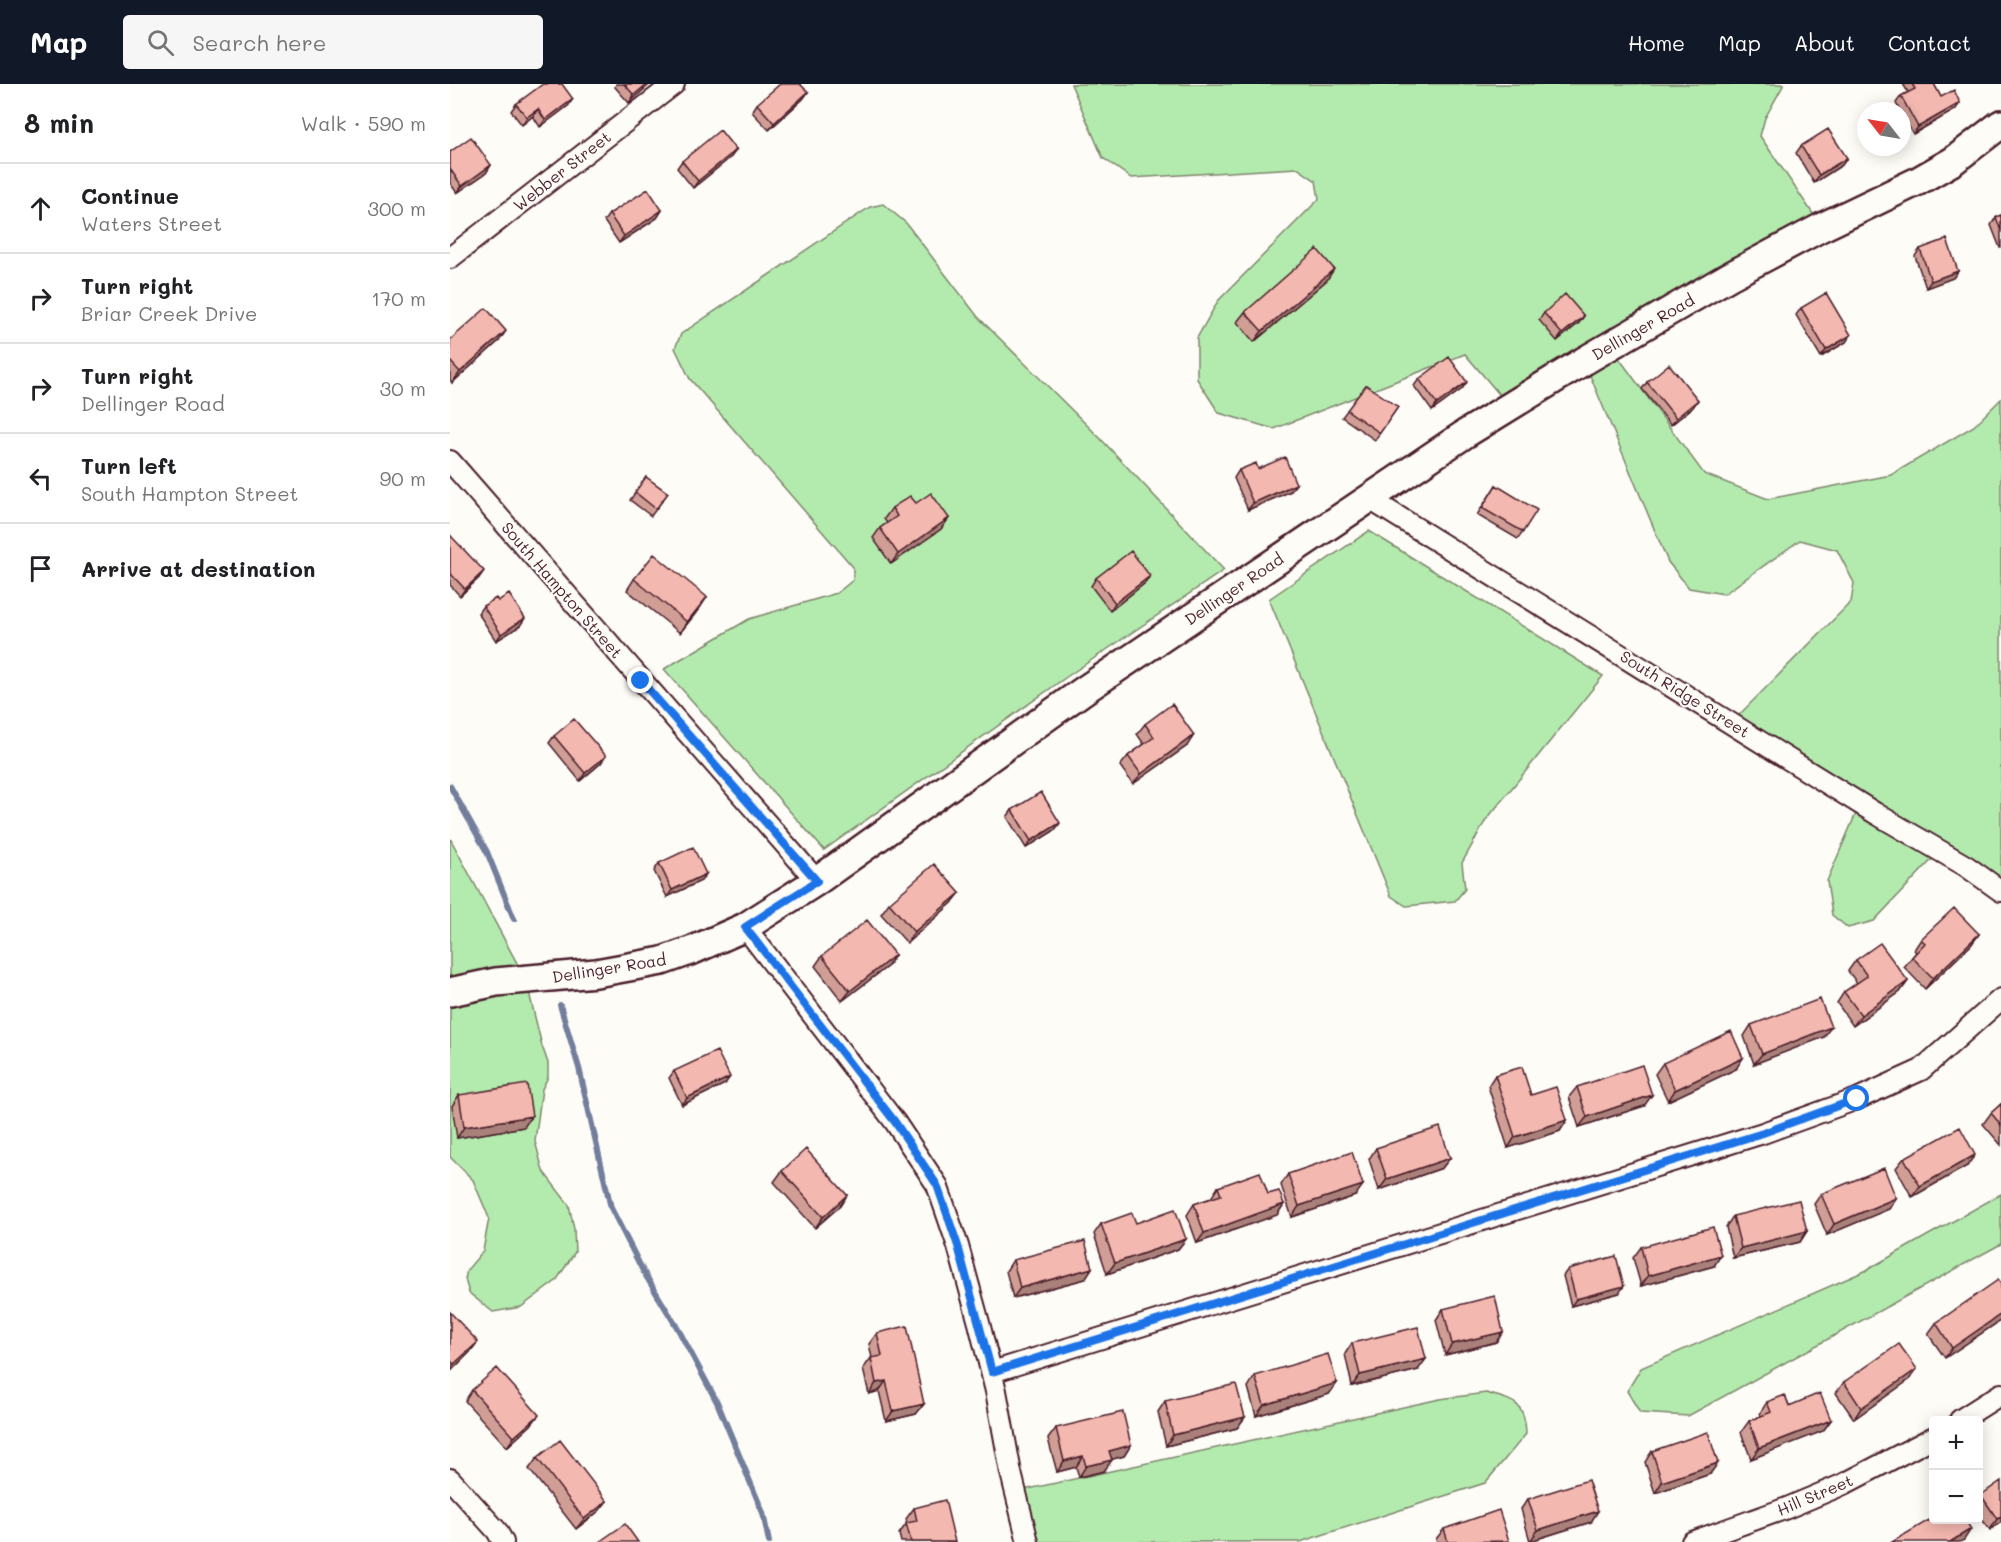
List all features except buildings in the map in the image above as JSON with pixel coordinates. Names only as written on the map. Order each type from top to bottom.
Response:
[{"type":"street","name":"Webber Street","points":[[450,258],[674,84]]},
{"type":"street","name":"Dellinger Road","points":[[450,992],[496,982],[596,973],[662,961],[745,927],[817,881],[1083,691],[1465,434],[1730,276],[1953,161],[2001,124]]},
{"type":"street","name":"South Hampton Street","points":[[450,461],[817,881]]},
{"type":"street","name":"South Ridge Street","points":[[1368,498],[1875,813],[1966,866],[2001,891]]},
{"type":"street","points":[[745,927],[895,1122],[937,1185],[958,1246],[992,1372],[1011,1473],[1028,1542]]},
{"type":"street","points":[[992,1372],[1763,1133],[1857,1099],[1921,1070],[2001,999]]},
{"type":"street","points":[[1966,1416],[2001,1394]]},
{"type":"street","name":"Hill Street","points":[[1692,1542],[1787,1508],[1844,1484],[1929,1440]]},
{"type":"street","points":[[450,1479],[497,1531],[503,1542]]},
{"type":"green space","points":[[1071,84],[1784,84],[1765,118],[1760,136],[1822,227],[1610,346],[1704,474],[1768,499],[1891,475],[1974,426],[2001,399],[2001,880],[1940,851],[1874,921],[1848,928],[1832,915],[1827,881],[1860,804],[1731,723],[1851,602],[1854,583],[1837,550],[1800,540],[1724,594],[1689,588],[1668,562],[1584,361],[1510,407],[1465,354],[1274,429],[1219,413],[1197,379],[1197,338],[1218,301],[1319,199],[1316,181],[1297,168],[1131,178],[1103,158]]},
{"type":"green space","points":[[883,204],[906,223],[978,317],[1099,437],[1224,570],[1065,678],[824,850],[664,669],[749,619],[837,593],[853,580],[853,567],[690,379],[675,348],[681,334],[870,207]]},
{"type":"green space","points":[[1369,531],[1603,676],[1486,820],[1462,863],[1465,889],[1455,901],[1406,906],[1391,896],[1269,599]]},
{"type":"green space","points":[[450,838],[526,980],[548,1063],[548,1077],[542,1089],[535,1141],[543,1171],[569,1205],[574,1229],[575,1252],[556,1281],[521,1307],[493,1312],[469,1293],[465,1279],[467,1270],[483,1251],[489,1218],[473,1180],[450,1157]]},
{"type":"green space","points":[[2001,1194],[2001,1244],[1688,1416],[1640,1413],[1627,1391],[1641,1368],[1865,1271]]},
{"type":"green space","points":[[1486,1393],[1511,1401],[1521,1409],[1526,1434],[1485,1483],[1300,1542],[1028,1542],[1010,1493],[1440,1399]]},
{"type":"waterway","points":[[450,786],[487,852],[514,919]]},
{"type":"waterway","points":[[560,1005],[579,1068],[611,1208],[643,1271],[678,1329],[717,1402],[763,1513],[769,1542]]},
{"type":"route","points":[[641,681],[817,881],[745,927],[895,1122],[937,1185],[958,1246],[992,1372],[1763,1133],[1857,1099]]}]
